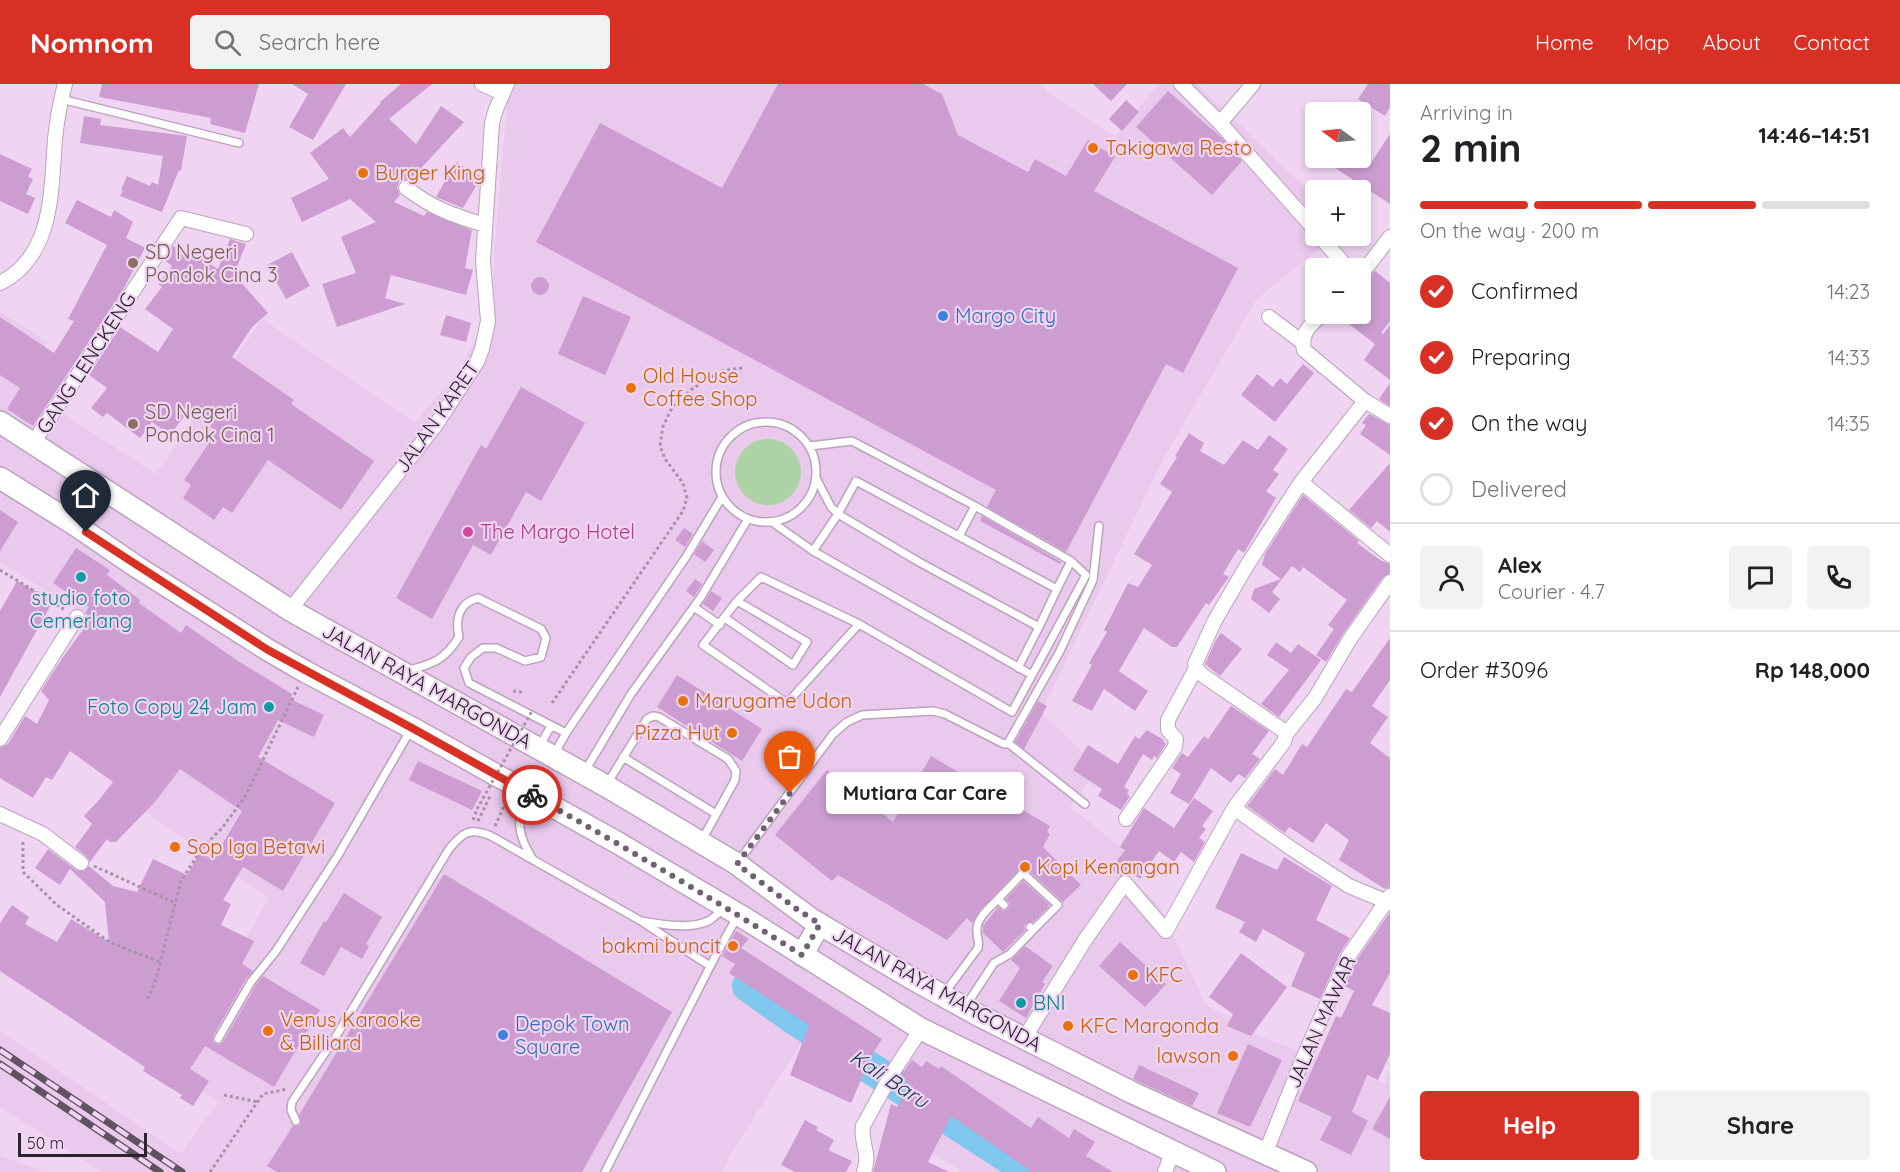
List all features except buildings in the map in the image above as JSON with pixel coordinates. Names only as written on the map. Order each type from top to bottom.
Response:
[{"type":"main road","name":"JALAN RAYA MARGONDA","points":[[0,422],[290,610],[606,786],[737,864],[820,924],[942,996],[1133,1093],[1306,1172]]},
{"type":"main road","name":"JALAN RAYA MARGONDA","points":[[0,478],[217,619],[306,672],[412,728],[618,843],[921,1029],[1178,1165],[1215,1172]]},
{"type":"main road","points":[[802,955],[820,924]]},
{"type":"street","points":[[0,283],[10,278],[25,264],[43,232],[49,207],[55,137],[65,84]]},
{"type":"street","points":[[482,84],[505,88]]},
{"type":"street","points":[[1181,84],[1220,123],[1305,219]]},
{"type":"street","points":[[1220,123],[1253,84]]},
{"type":"street","name":"JALAN KARET","points":[[290,610],[435,426],[477,362],[488,321],[483,261],[492,123],[505,88]]},
{"type":"street","points":[[406,188],[427,204],[444,212],[485,225]]},
{"type":"street","name":"GANG LENCKENG","points":[[33,443],[181,218],[246,234]]},
{"type":"street","points":[[1371,262],[1390,237]]},
{"type":"street","points":[[1328,246],[1339,258]]},
{"type":"street","points":[[1269,318],[1302,342]]},
{"type":"street","points":[[1314,324],[1305,333],[1302,342],[1304,350],[1365,401],[1390,416]]},
{"type":"street","points":[[1126,819],[1175,747],[1176,739],[1167,727],[1168,720],[1196,668],[1197,658],[1223,606],[1301,482],[1365,401]]},
{"type":"street","points":[[1301,482],[1390,555]]},
{"type":"street","points":[[1025,1037],[1085,940],[1125,883],[1166,932],[1234,808],[1284,742],[1286,734],[1315,698],[1350,639],[1390,582]]},
{"type":"street","points":[[0,739],[77,617]]},
{"type":"street","points":[[1196,668],[1201,674],[1284,730],[1286,734]]},
{"type":"street","points":[[1234,808],[1348,886],[1389,901]]},
{"type":"street","points":[[0,814],[43,834],[81,863]]},
{"type":"street","name":"JALAN MAWAR","points":[[1265,1154],[1304,1056],[1348,957],[1389,901]]},
{"type":"street","points":[[864,1172],[868,1156],[862,1132],[863,1126],[891,1075],[921,1029]]},
{"type":"lane","points":[[61,99],[239,143]]},
{"type":"lane","points":[[766,420],[784,424],[799,432],[810,446],[816,462],[816,478],[811,494],[801,508],[788,518],[772,522],[748,519],[734,511],[722,497],[716,481],[716,463],[722,446],[734,433],[749,424],[766,420]]},
{"type":"lane","points":[[810,446],[852,441],[975,506],[1071,561],[1086,575],[1012,712],[859,624],[761,578],[737,601],[703,645],[787,703],[859,624]]},
{"type":"lane","points":[[816,478],[831,507],[838,514],[919,562],[1039,627]]},
{"type":"lane","points":[[813,551],[838,514],[856,481],[1058,589]]},
{"type":"lane","points":[[546,752],[566,733],[680,566],[722,497]]},
{"type":"lane","points":[[959,536],[975,506]]},
{"type":"lane","points":[[584,773],[631,694],[694,607],[748,519]]},
{"type":"lane","points":[[772,522],[813,551],[1032,675]]},
{"type":"lane","points":[[1008,743],[1060,651],[1093,580],[1099,526]]},
{"type":"lane","points":[[1018,668],[1071,561]]},
{"type":"lane","points":[[401,672],[429,665],[450,652],[459,637],[456,623],[461,611],[468,600],[478,598],[541,629],[546,638],[541,657],[525,661],[496,648],[483,648],[471,657],[464,669],[469,683],[566,733]]},
{"type":"lane","points":[[694,607],[723,621],[793,664],[807,642],[737,601]]},
{"type":"lane","points":[[737,864],[833,734],[847,722],[862,715],[933,711],[945,714],[1004,744],[1008,743],[1085,804]]},
{"type":"lane","points":[[606,786],[647,719],[653,716],[659,717],[728,759],[736,771],[735,780],[700,842]]},
{"type":"lane","points":[[546,752],[551,726]]},
{"type":"lane","points":[[218,1039],[251,982],[276,951],[337,857],[412,728]]},
{"type":"lane","points":[[623,757],[716,814]]},
{"type":"lane","points":[[526,792],[519,821],[524,845],[534,860]]},
{"type":"lane","points":[[296,1121],[291,1110],[292,1102],[335,1038],[449,849],[464,833],[483,832],[491,836],[641,921],[710,966]]},
{"type":"lane","points":[[942,996],[978,948],[977,926],[981,918],[1001,902],[1023,873],[1058,905],[1031,929],[1010,954],[994,963],[964,1008]]},
{"type":"lane","points":[[641,921],[663,925],[698,924],[732,911]]},
{"type":"lane","points":[[605,1172],[710,966],[732,911]]},
{"type":"path","points":[[552,703],[683,511],[687,498],[684,483],[665,459],[660,446],[663,426],[673,406],[692,389],[721,371],[742,368]]},
{"type":"path","points":[[0,570],[77,617]]},
{"type":"path","points":[[148,999],[181,881],[202,848],[222,828],[245,797],[306,672]]},
{"type":"path","points":[[491,836],[506,801],[492,793],[477,822],[472,820],[532,711]]},
{"type":"path","points":[[23,825],[22,872],[57,905],[111,943],[160,962]]},
{"type":"path","points":[[81,863],[91,865],[175,903]]},
{"type":"path","points":[[210,1172],[263,1094],[287,1089]]},
{"type":"path","points":[[224,1095],[258,1102]]},
{"type":"shaded area","points":[[513,84],[1041,84],[1047,92],[1115,137],[1159,84],[1197,84],[1305,187],[1305,246],[1322,246],[1256,300],[1163,459],[1041,713],[1099,768],[1070,807],[1123,849],[1130,877],[1160,907],[1206,1005],[1266,1039],[1385,1084],[1390,1071],[1390,1172],[958,1172],[959,1170],[924,1147],[947,1116],[813,1024],[732,1152],[722,1172],[102,1172],[0,1107],[0,1031],[181,1154],[218,1102],[170,1071],[269,898],[140,808],[213,694],[0,562],[0,312],[48,342],[17,384],[156,474],[262,319],[415,422],[460,370],[493,305],[495,241],[507,106]]},
{"type":"shaded area","points":[[0,1156],[46,1172],[0,1172]]},
{"type":"green space","points":[[774,439],[792,448],[799,459],[801,472],[799,485],[792,496],[781,503],[762,505],[744,496],[737,485],[735,466],[744,448],[755,441]]},
{"type":"waterway","name":"Kali Baru","points":[[748,986],[793,1018],[1031,1172]]},
{"type":"railway","points":[[0,1050],[182,1172]]},
{"type":"railway","points":[[0,1064],[160,1172]]},
{"type":"way so far","points":[[532,795],[741,916],[802,955],[820,924],[737,864],[790,793]]},
{"type":"place","name":"Takigawa Resto","points":[[1093,148]]},
{"type":"place","name":"Burger King","points":[[363,173]]},
{"type":"place","name":"SD Negeri Pondok Cina 3","points":[[133,263]]},
{"type":"place","name":"Margo City","points":[[943,316]]},
{"type":"place","name":"Old House Coffee Shop","points":[[631,388]]},
{"type":"place","name":"SD Negeri Pondok Cina 1","points":[[133,424]]},
{"type":"place","name":"The Margo Hotel","points":[[468,532]]},
{"type":"place","name":"studio foto Cemerlang","points":[[81,577]]},
{"type":"place","name":"Marugame Udon","points":[[683,701]]},
{"type":"place","name":"Foto Copy 24 Jam","points":[[269,707]]},
{"type":"place","name":"Pizza Hut","points":[[732,733]]},
{"type":"place","name":"Mutiara Car Care","points":[[790,793]]},
{"type":"place","name":"Sop Iga Betawi","points":[[175,847]]},
{"type":"place","name":"Kopi Kenangan","points":[[1025,867]]},
{"type":"place","name":"bakmi buncit","points":[[733,946]]},
{"type":"place","name":"KFC","points":[[1133,975]]},
{"type":"place","name":"BNI","points":[[1021,1003]]},
{"type":"place","name":"KFC Margonda","points":[[1068,1026]]},
{"type":"place","name":"Venus Karaoke & Billiard","points":[[268,1031]]},
{"type":"place","name":"Depok Town Square","points":[[503,1035]]},
{"type":"place","name":"lawson","points":[[1233,1056]]},
{"type":"route","points":[[86,532],[268,650],[532,795]]}]
